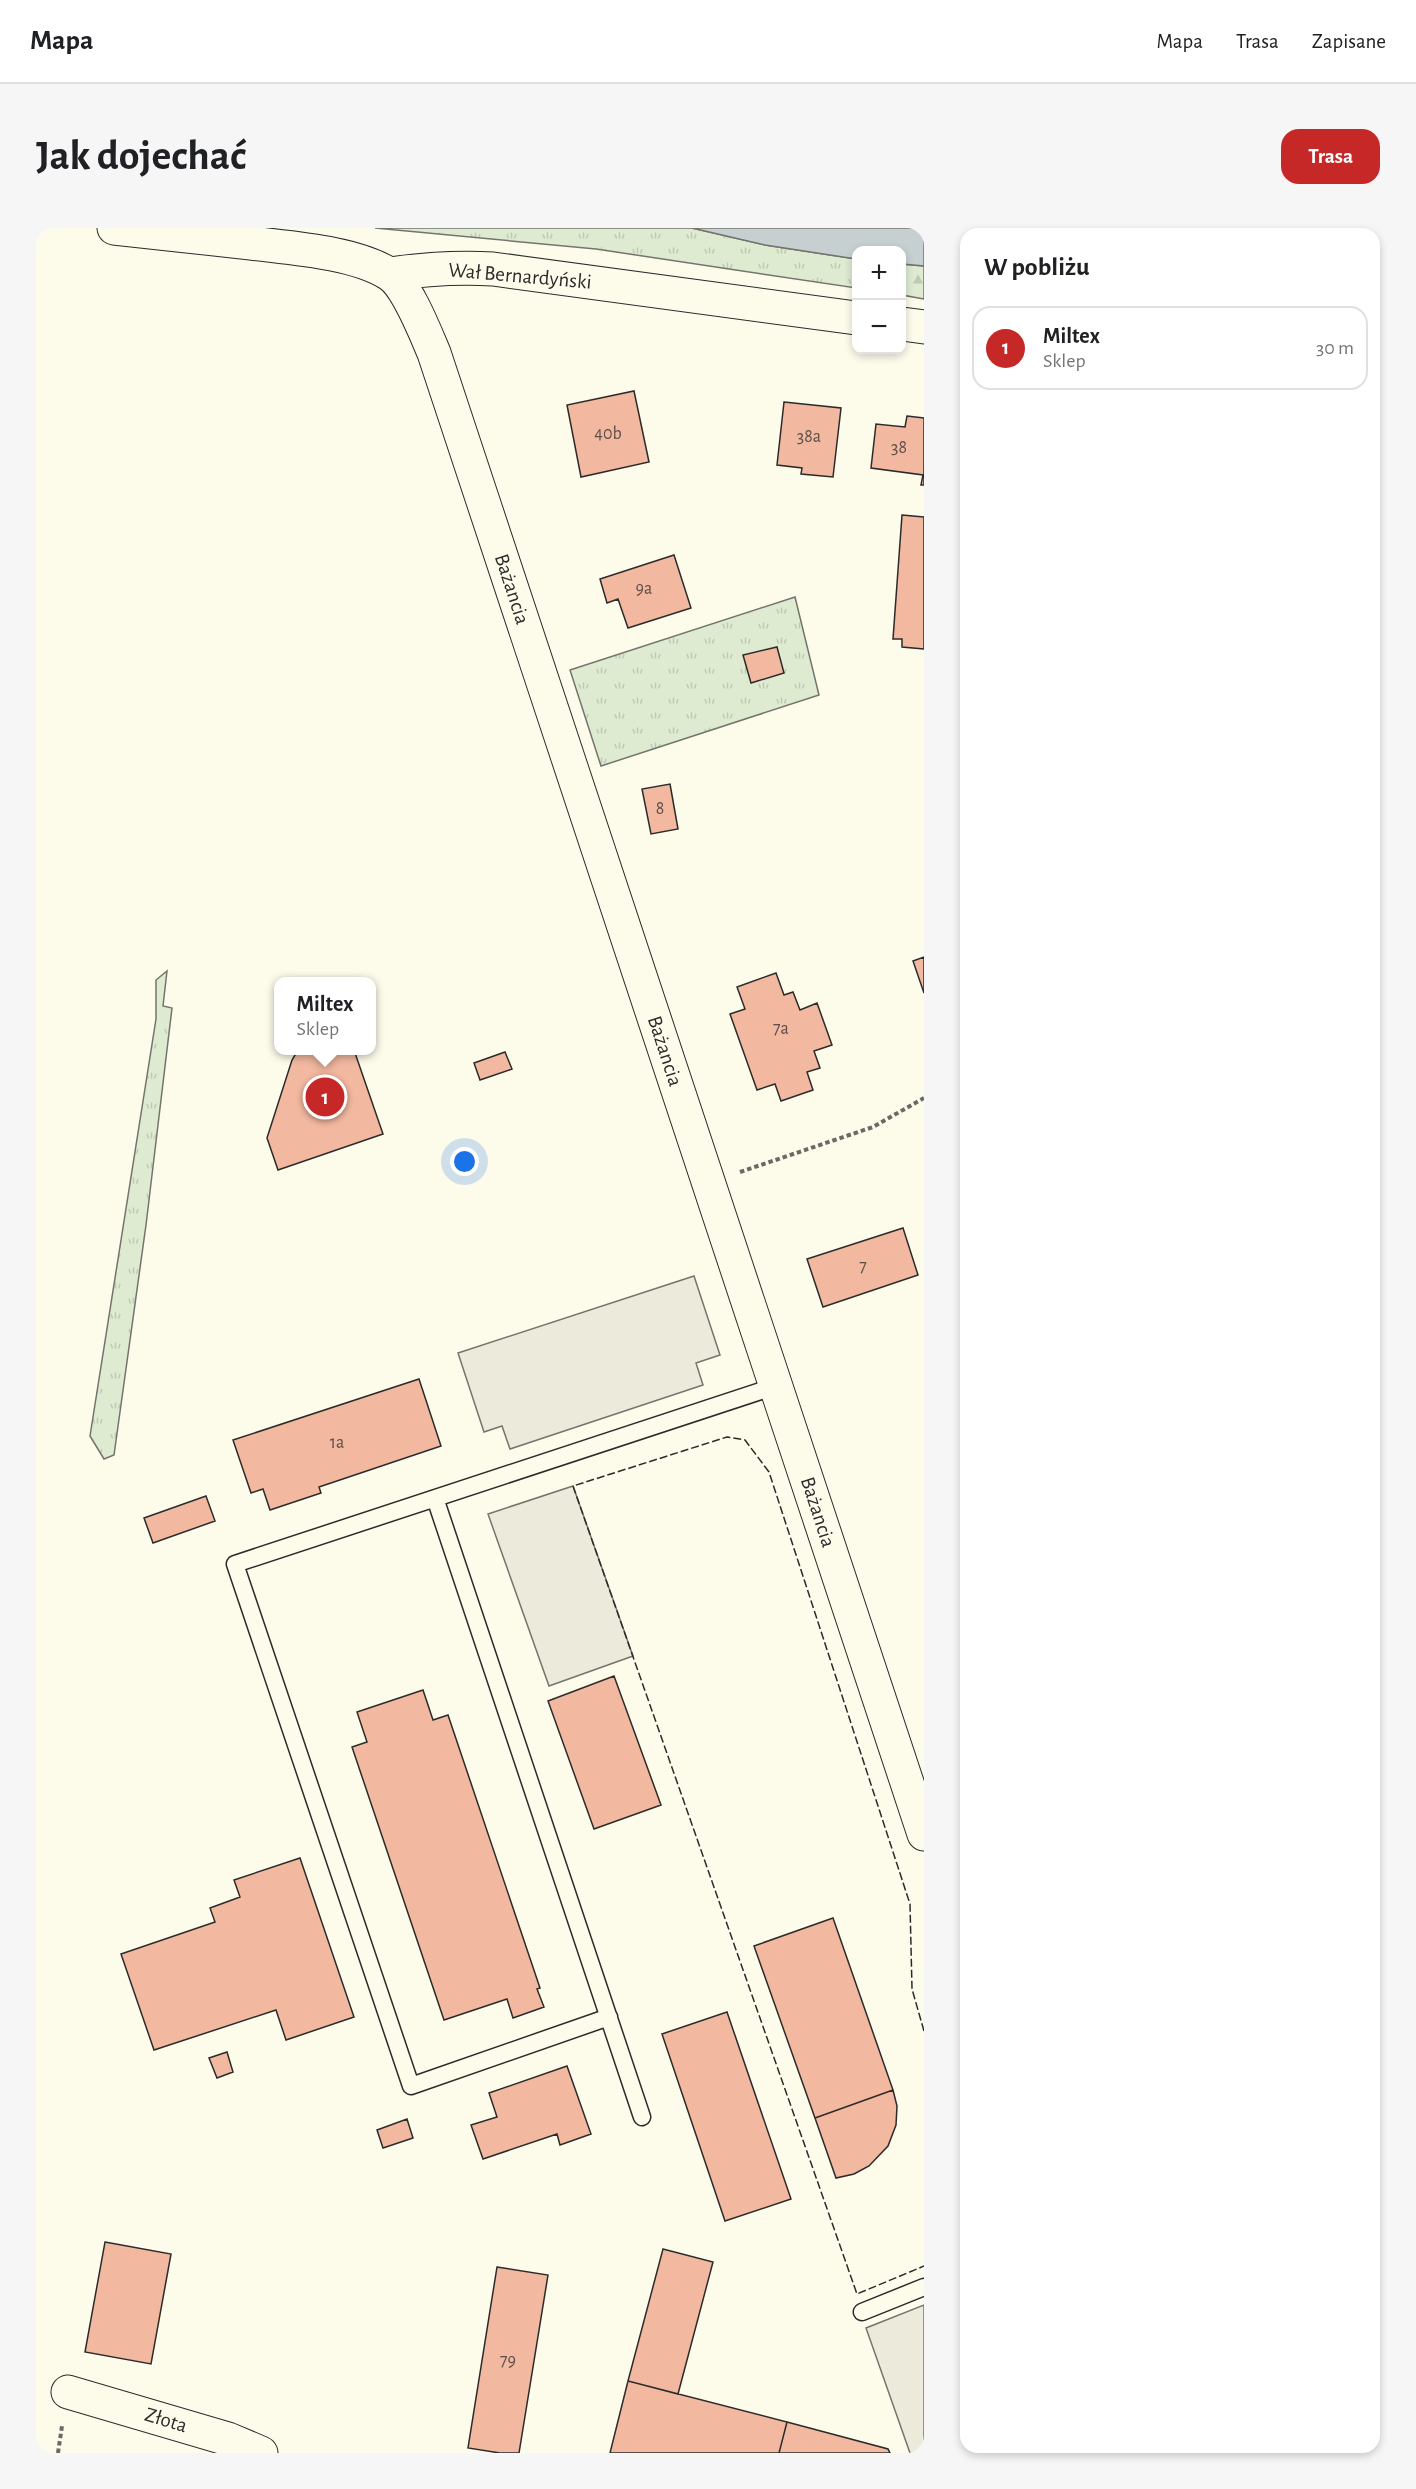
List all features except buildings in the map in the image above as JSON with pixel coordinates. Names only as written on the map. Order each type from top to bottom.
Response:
[{"type":"street","name":"Wał Bernardyński","points":[[114,228],[299,249],[362,263],[390,274],[437,268],[493,269],[852,317]]},
{"type":"street","name":"Bażancia","points":[[390,274],[408,297],[434,353],[924,1834]]},
{"type":"street","points":[[906,325],[924,327]]},
{"type":"street","name":"Złota","points":[[68,2392],[228,2439],[261,2453]]},
{"type":"lane","points":[[609,2017],[411,2086],[235,1564],[776,1386]]},
{"type":"lane","points":[[435,1498],[642,2117]]},
{"type":"lane","points":[[862,2312],[924,2287]]},
{"type":"path","points":[[708,1183],[873,1127],[924,1098]]},
{"type":"green space","points":[[375,228],[692,228],[765,245],[852,258],[852,287],[596,249]]},
{"type":"green space","points":[[906,264],[924,266],[924,299],[906,296]]},
{"type":"green space","points":[[795,597],[819,695],[601,766],[570,670]]},
{"type":"green space","points":[[167,971],[163,1006],[172,1008],[146,1225],[114,1455],[104,1459],[90,1436],[156,1019],[156,980]]},
{"type":"shaded area","points":[[692,228],[924,228],[924,266],[906,264],[906,246],[852,246],[852,258],[765,245]]},
{"type":"shaded area","points":[[694,1276],[720,1355],[696,1363],[703,1385],[510,1449],[502,1426],[484,1432],[458,1353]]},
{"type":"shaded area","points":[[573,1486],[633,1656],[549,1686],[488,1514]]},
{"type":"shaded area","points":[[924,2305],[924,2453],[910,2453],[866,2328]]},
{"type":"fence","points":[[924,2031],[912,1989],[910,1904],[769,1472],[745,1440],[727,1437],[573,1486],[857,2294],[924,2266]]},
{"type":"place","name":"Miltex","points":[[325,1097]]}]
